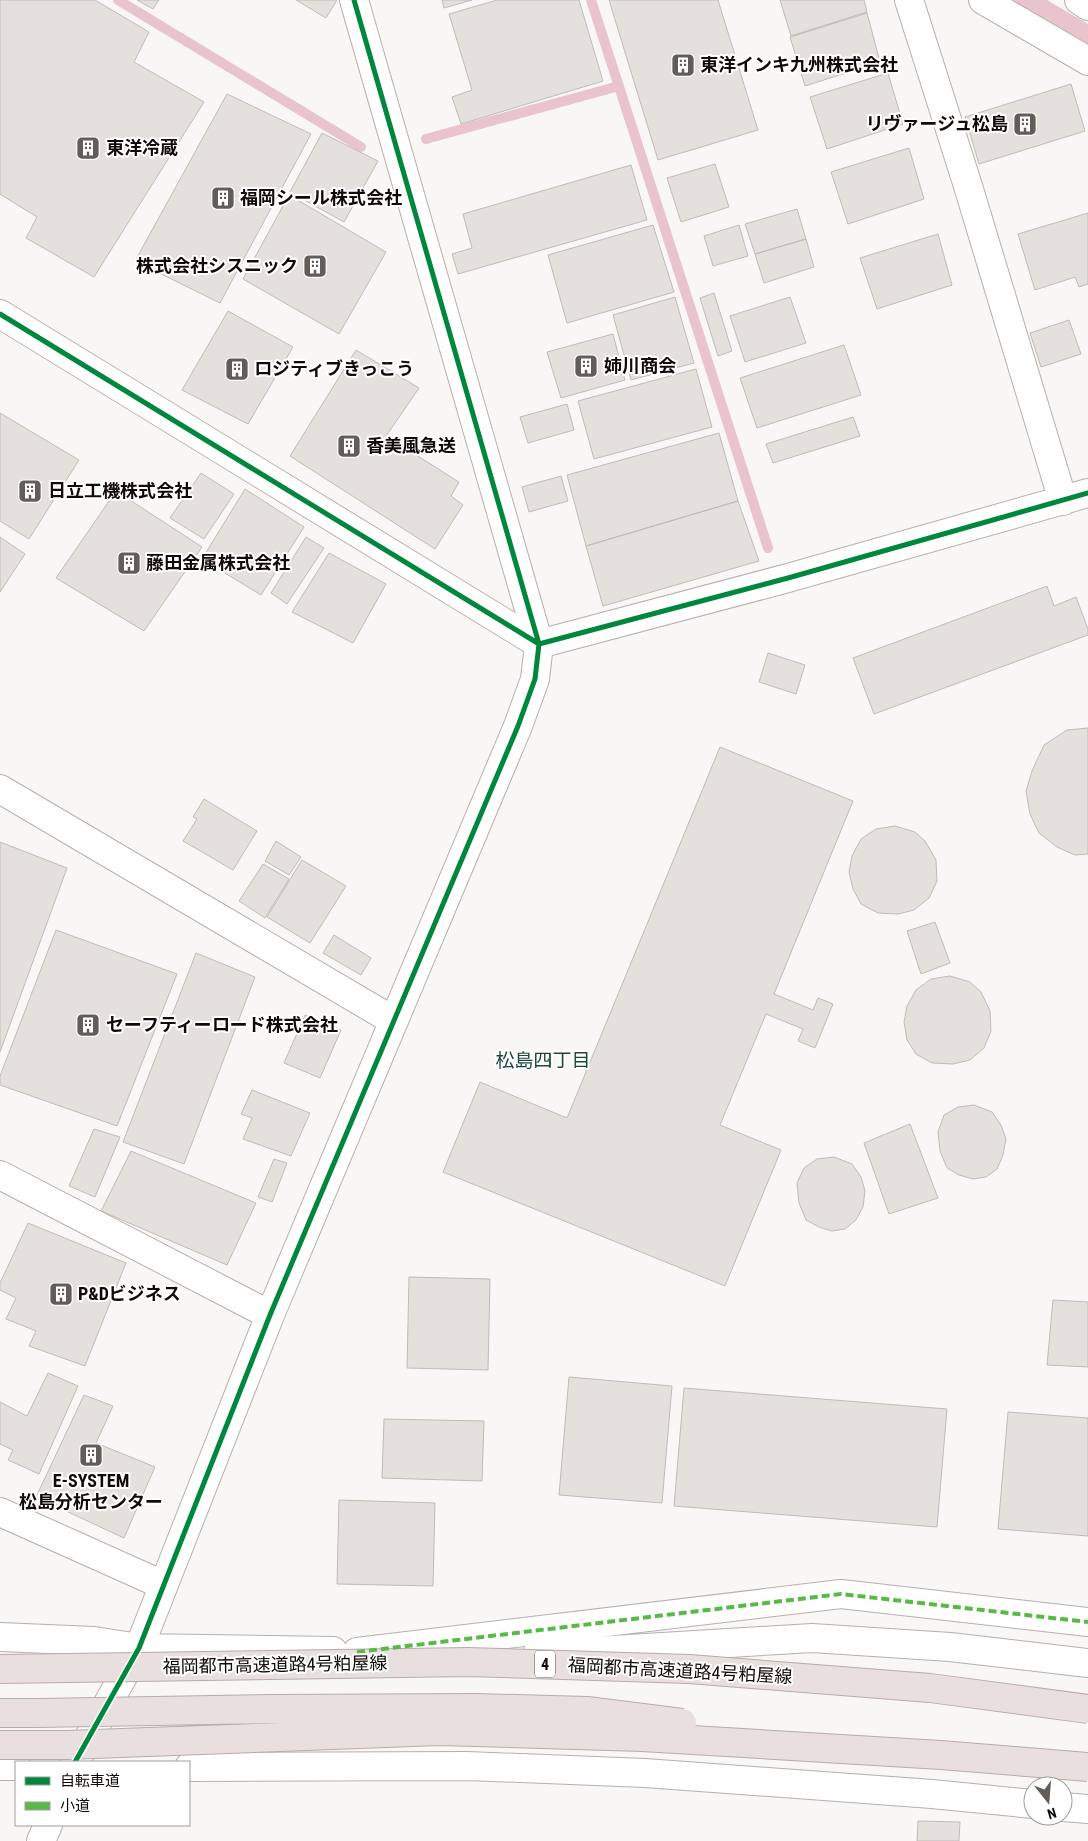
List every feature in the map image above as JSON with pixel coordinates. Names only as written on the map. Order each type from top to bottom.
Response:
[{"type":"highway","points":[[0,1661],[139,1658]]},
{"type":"highway","name":"福岡都市高速道路4号粕屋線","points":[[0,1669],[139,1658],[468,1662],[689,1668],[930,1688],[1088,1709]]},
{"type":"highway","points":[[0,1713],[287,1708],[477,1708],[587,1711],[941,1755]]},
{"type":"highway","points":[[0,1745],[439,1731],[642,1737],[941,1755],[1088,1767]]},
{"type":"street","points":[[76,1761],[139,1658],[163,1585],[270,1315],[518,726],[536,679],[539,644],[354,0]]},
{"type":"street","points":[[0,314],[539,644],[788,578],[1076,497],[968,186],[909,0]]},
{"type":"street","points":[[983,0],[1088,61]]},
{"type":"street","points":[[1079,0],[1088,6]]},
{"type":"street","points":[[0,788],[394,1021]]},
{"type":"street","points":[[0,1175],[270,1315]]},
{"type":"street","points":[[0,1512],[163,1585]]},
{"type":"street","points":[[357,1652],[841,1594],[1088,1622]]},
{"type":"street","points":[[0,1636],[94,1641],[139,1658],[357,1652],[580,1652],[812,1638],[950,1646],[1088,1663]]},
{"type":"street","points":[[0,1766],[15,1766]]},
{"type":"street","points":[[190,1767],[467,1766],[645,1773],[932,1794],[1023,1803]]},
{"type":"street","points":[[1073,1808],[1088,1809]]},
{"type":"street","points":[[41,1841],[48,1826]]},
{"type":"shaded area","points":[[1008,0],[1047,0],[1088,24],[1088,47]]},
{"type":"building","name":"東洋冷蔵","points":[[0,0],[95,0],[149,32],[134,62],[204,102],[94,277],[26,238],[37,217],[0,194]]},
{"type":"building","points":[[137,0],[159,0],[153,9]]},
{"type":"building","points":[[296,0],[337,0],[326,18]]},
{"type":"building","points":[[442,0],[472,0],[444,8]]},
{"type":"building","points":[[497,0],[579,0],[603,81],[461,124],[452,97],[472,90],[449,14]]},
{"type":"building","name":"東洋インキ九州株式会社","points":[[609,0],[718,0],[758,130],[658,160]]},
{"type":"building","points":[[780,0],[864,0],[867,12],[791,36]]},
{"type":"building","points":[[867,13],[880,62],[805,86],[790,37]]},
{"type":"building","points":[[888,73],[903,124],[827,149],[810,97]]},
{"type":"building","name":"リヴァージュ松島","points":[[1071,84],[1085,131],[979,164],[965,117]]},
{"type":"building","name":"福岡シール株式会社","points":[[227,94],[311,134],[220,303],[135,261]]},
{"type":"building","points":[[322,133],[378,161],[344,222],[290,192]]},
{"type":"building","points":[[909,148],[924,199],[848,224],[831,172]]},
{"type":"building","points":[[715,164],[729,207],[681,222],[667,178]]},
{"type":"building","points":[[631,165],[647,220],[458,274],[452,254],[472,248],[463,214]]},
{"type":"building","name":"株式会社シスニック","points":[[289,195],[386,252],[339,334],[243,279]]},
{"type":"building","points":[[797,209],[806,239],[755,254],[745,224]]},
{"type":"building","points":[[1088,213],[1088,284],[1079,287],[1075,277],[1035,290],[1018,234]]},
{"type":"building","points":[[653,225],[674,292],[567,323],[548,255]]},
{"type":"building","points":[[739,225],[748,256],[713,266],[704,236]]},
{"type":"building","points":[[938,234],[952,285],[877,309],[860,258]]},
{"type":"building","points":[[806,239],[814,267],[764,283],[755,254]]},
{"type":"building","points":[[714,293],[732,351],[718,356],[700,298]]},
{"type":"building","points":[[675,297],[694,363],[631,380],[613,315]]},
{"type":"building","points":[[790,297],[806,343],[745,362],[730,316]]},
{"type":"building","name":"ロジティブきっこう","points":[[228,311],[293,347],[248,424],[182,390]]},
{"type":"building","points":[[1069,320],[1081,354],[1041,367],[1030,333]]},
{"type":"building","name":"姉川商会","points":[[613,334],[625,380],[561,398],[547,352]]},
{"type":"building","points":[[844,345],[861,395],[757,428],[740,378]]},
{"type":"building","name":"香美風急送","points":[[356,350],[419,388],[386,436],[459,482],[451,496],[463,505],[435,549],[290,456]]},
{"type":"building","points":[[696,369],[712,427],[594,459],[578,401]]},
{"type":"building","points":[[567,404],[574,430],[528,443],[520,417]]},
{"type":"building","name":"日立工機株式会社","points":[[0,413],[79,460],[29,539],[0,521]]},
{"type":"building","points":[[853,417],[860,436],[773,463],[766,444]]},
{"type":"building","points":[[719,433],[738,501],[586,546],[567,475]]},
{"type":"building","name":"藤田金属株式会社","points":[[201,473],[234,494],[204,539],[170,518]]},
{"type":"building","points":[[561,476],[568,501],[529,512],[522,487]]},
{"type":"building","points":[[245,489],[304,527],[261,595],[202,559]]},
{"type":"building","name":"藤田金属株式会社","points":[[116,491],[202,547],[144,631],[56,578]]},
{"type":"building","points":[[738,501],[759,561],[603,606],[586,546]]},
{"type":"building","points":[[0,537],[25,554],[0,592]]},
{"type":"building","points":[[306,537],[324,548],[287,604],[271,593]]},
{"type":"building","points":[[329,553],[386,584],[353,643],[292,612]]},
{"type":"building","points":[[1047,586],[1054,606],[1076,597],[1088,629],[1088,635],[874,714],[853,658]]},
{"type":"building","points":[[768,653],[805,665],[796,694],[759,682]]},
{"type":"building","points":[[1088,728],[1088,854],[1075,855],[1057,847],[1039,833],[1030,814],[1026,791],[1032,771],[1044,745],[1067,730]]},
{"type":"building","points":[[720,747],[853,801],[774,994],[813,1010],[818,998],[833,1004],[815,1048],[798,1041],[803,1029],[766,1014],[720,1125],[781,1150],[725,1286],[443,1172],[480,1082],[567,1118]]},
{"type":"building","points":[[204,799],[257,831],[233,870],[183,841],[197,819],[193,817]]},
{"type":"building","points":[[895,826],[915,832],[925,841],[936,860],[937,881],[929,898],[914,910],[898,914],[878,913],[861,904],[853,889],[849,872],[852,856],[861,839],[876,829]]},
{"type":"building","points":[[276,841],[301,857],[289,875],[265,861]]},
{"type":"building","points":[[0,842],[67,868],[0,1052]]},
{"type":"building","points":[[302,860],[346,886],[310,943],[267,917]]},
{"type":"building","points":[[263,864],[289,879],[265,918],[239,901]]},
{"type":"building","points":[[935,922],[950,963],[921,974],[907,931]]},
{"type":"building","name":"セーフティーロード株式会社","points":[[56,930],[177,974],[117,1126],[0,1085],[0,1076]]},
{"type":"building","points":[[334,935],[371,958],[361,975],[323,953]]},
{"type":"building","points":[[196,953],[255,977],[184,1164],[123,1142]]},
{"type":"building","points":[[950,976],[970,982],[981,992],[990,1011],[991,1031],[984,1048],[970,1060],[953,1064],[932,1063],[916,1054],[907,1040],[904,1022],[907,1006],[916,990],[931,979]]},
{"type":"building","points":[[305,1015],[341,1030],[320,1078],[284,1063]]},
{"type":"building","points":[[252,1090],[310,1113],[291,1156],[243,1139],[252,1118],[241,1114]]},
{"type":"building","points":[[974,1105],[992,1112],[1001,1125],[1006,1139],[1003,1155],[997,1169],[986,1177],[973,1179],[959,1175],[947,1168],[940,1151],[938,1132],[944,1115],[958,1107]]},
{"type":"building","points":[[910,1124],[938,1198],[889,1214],[864,1143]]},
{"type":"building","points":[[94,1129],[120,1137],[95,1197],[69,1186]]},
{"type":"building","points":[[131,1151],[256,1203],[227,1265],[101,1211]]},
{"type":"building","points":[[834,1157],[852,1164],[861,1177],[865,1191],[863,1207],[856,1220],[845,1229],[832,1231],[806,1220],[799,1203],[797,1183],[804,1168],[817,1159]]},
{"type":"building","points":[[274,1159],[287,1163],[272,1202],[258,1197]]},
{"type":"building","name":"P&Dビジネス","points":[[28,1223],[126,1263],[85,1366],[29,1346],[36,1331],[6,1319],[16,1298],[0,1290],[0,1283]]},
{"type":"building","points":[[409,1277],[490,1279],[488,1370],[407,1368]]},
{"type":"building","points":[[1053,1300],[1088,1302],[1088,1367],[1047,1365]]},
{"type":"building","points":[[48,1373],[78,1386],[39,1474],[8,1460],[13,1450],[0,1444],[0,1402],[27,1416]]},
{"type":"building","points":[[569,1377],[672,1386],[662,1503],[559,1495]]},
{"type":"building","points":[[684,1388],[947,1409],[937,1527],[674,1506]]},
{"type":"building","name":"E-SYSTEM 松島分析センター","points":[[84,1395],[113,1406],[96,1443],[155,1467],[124,1538],[36,1497]]},
{"type":"building","points":[[1008,1412],[1088,1418],[1088,1536],[998,1529]]},
{"type":"building","points":[[384,1419],[484,1421],[482,1481],[382,1478]]},
{"type":"building","points":[[339,1500],[435,1503],[433,1586],[337,1584]]},
{"type":"building","points":[[918,1821],[960,1822],[959,1841],[917,1841]]},
{"type":"waterway","points":[[118,0],[361,147]]},
{"type":"waterway","points":[[591,0],[768,548]]},
{"type":"waterway","points":[[426,139],[619,86]]},
{"type":"marked path","points":[[357,1652],[841,1594],[1088,1622]]},
{"type":"cycle path","points":[[76,1761],[139,1648],[270,1315],[518,726],[535,679],[539,644],[354,0]]},
{"type":"cycle path","points":[[0,314],[539,644],[788,578],[1088,493]]},
{"type":"place","name":"東洋インキ九州株式会社","points":[[683,65]]},
{"type":"place","name":"リヴァージュ松島","points":[[1025,124]]},
{"type":"place","name":"東洋冷蔵","points":[[88,148]]},
{"type":"place","name":"福岡シール株式会社","points":[[223,198]]},
{"type":"place","name":"株式会社シスニック","points":[[315,266]]},
{"type":"place","name":"姉川商会","points":[[586,366]]},
{"type":"place","name":"ロジティブきっこう","points":[[237,369]]},
{"type":"place","name":"香美風急送","points":[[349,446]]},
{"type":"place","name":"日立工機株式会社","points":[[30,491]]},
{"type":"place","name":"藤田金属株式会社","points":[[129,563]]},
{"type":"place","name":"セーフティーロード株式会社","points":[[88,1025]]},
{"type":"place","name":"P&Dビジネス","points":[[61,1294]]},
{"type":"place","name":"E-SYSTEM 松島分析センター","points":[[91,1455]]},
{"type":"district","name":"松島四丁目","points":[[543,1060]]}]
